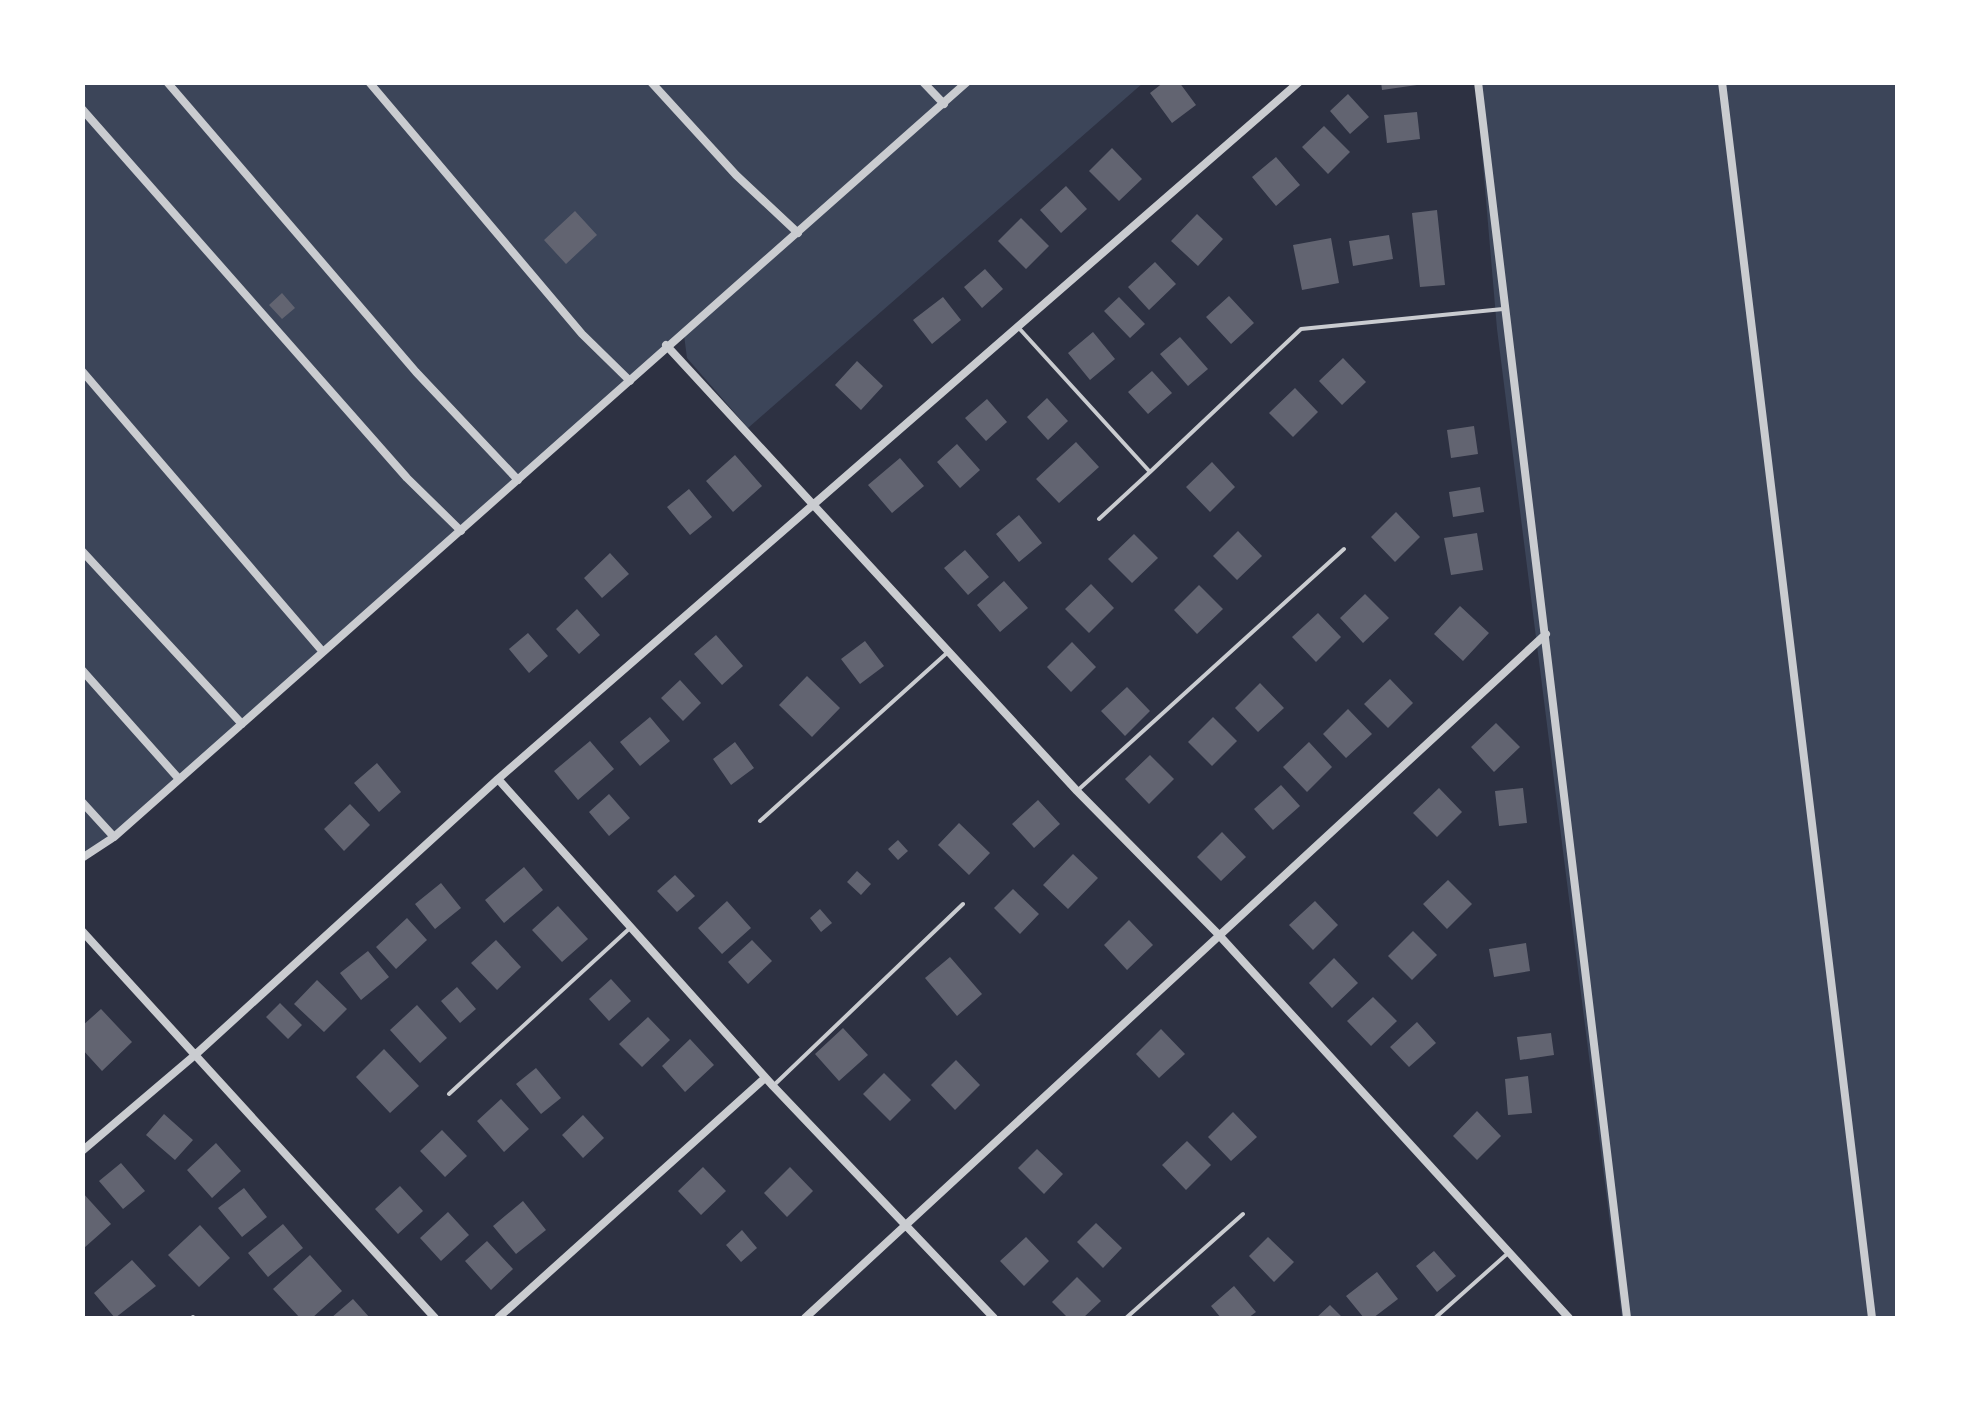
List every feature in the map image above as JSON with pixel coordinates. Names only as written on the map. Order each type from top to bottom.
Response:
[{"type":"street","points":[[167,82],[416,372],[518,480]]},
{"type":"street","points":[[368,82],[582,334],[630,381]]},
{"type":"street","points":[[651,82],[736,175],[798,233]]},
{"type":"street","points":[[923,82],[944,104]]},
{"type":"street","points":[[82,858],[114,837],[966,82]]},
{"type":"street","points":[[82,1151],[195,1055],[498,779],[1299,82]]},
{"type":"street","points":[[1478,82],[1627,1318]]},
{"type":"street","points":[[1722,82],[1872,1318]]},
{"type":"street","points":[[82,109],[408,478],[461,530]]},
{"type":"street","points":[[666,345],[1078,791],[1218,934],[1568,1318]]},
{"type":"street","points":[[82,371],[323,652]]},
{"type":"street","points":[[82,551],[242,724]]},
{"type":"street","points":[[805,1318],[1546,634]]},
{"type":"street","points":[[82,670],[180,779]]},
{"type":"street","points":[[498,779],[765,1078],[994,1318]]},
{"type":"street","points":[[82,802],[114,837]]},
{"type":"street","points":[[82,930],[435,1318]]},
{"type":"street","points":[[498,1318],[765,1078]]},
{"type":"lane","points":[[1099,519],[1301,329],[1505,308]]},
{"type":"lane","points":[[1017,326],[1150,472]]},
{"type":"lane","points":[[1078,791],[1344,549]]},
{"type":"lane","points":[[760,821],[948,652]]},
{"type":"lane","points":[[773,1086],[963,904]]},
{"type":"lane","points":[[449,1094],[630,928]]},
{"type":"lane","points":[[1126,1318],[1243,1214]]},
{"type":"lane","points":[[1436,1318],[1507,1254]]},
{"type":"shaded area","points":[[83,83],[1143,83],[748,428],[687,358],[684,335],[83,862]]},
{"type":"shaded area","points":[[1476,83],[1897,83],[1897,1318],[1622,1318],[1497,329]]},
{"type":"building","points":[[1164,82],[1179,82],[1196,105],[1172,123],[1150,93]]},
{"type":"building","points":[[1381,82],[1417,82],[1417,85],[1382,90]]},
{"type":"building","points":[[1348,94],[1369,117],[1350,134],[1330,111]]},
{"type":"building","points":[[1417,112],[1420,139],[1387,143],[1384,115]]},
{"type":"building","points":[[1324,126],[1350,152],[1328,174],[1302,147]]},
{"type":"building","points":[[1112,148],[1142,179],[1119,201],[1089,171]]},
{"type":"building","points":[[1276,157],[1300,185],[1276,206],[1252,177]]},
{"type":"building","points":[[1066,186],[1087,209],[1061,233],[1040,210]]},
{"type":"building","points":[[1437,210],[1445,285],[1420,287],[1412,213]]},
{"type":"building","points":[[575,211],[597,235],[566,264],[544,240]]},
{"type":"building","points":[[1197,214],[1223,239],[1198,266],[1171,241]]},
{"type":"building","points":[[1021,218],[1049,246],[1026,269],[998,241]]},
{"type":"building","points":[[1389,235],[1393,259],[1353,266],[1349,241]]},
{"type":"building","points":[[1331,238],[1339,283],[1302,290],[1293,245]]},
{"type":"building","points":[[1155,262],[1176,284],[1149,310],[1128,287]]},
{"type":"building","points":[[985,269],[1003,289],[982,308],[964,287]]},
{"type":"building","points":[[282,293],[295,308],[282,319],[269,305]]},
{"type":"building","points":[[1229,296],[1254,323],[1231,344],[1206,317]]},
{"type":"building","points":[[943,297],[961,320],[932,344],[913,320]]},
{"type":"building","points":[[1119,297],[1145,324],[1130,338],[1104,311]]},
{"type":"building","points":[[1093,332],[1115,359],[1090,380],[1068,353]]},
{"type":"building","points":[[1180,337],[1208,369],[1188,386],[1160,354]]},
{"type":"building","points":[[1343,358],[1366,382],[1342,405],[1319,381]]},
{"type":"building","points":[[857,361],[883,386],[861,410],[835,385]]},
{"type":"building","points":[[1152,371],[1172,393],[1148,414],[1128,392]]},
{"type":"building","points":[[1295,388],[1318,412],[1293,437],[1269,413]]},
{"type":"building","points":[[1047,398],[1068,421],[1048,440],[1027,417]]},
{"type":"building","points":[[987,399],[1007,422],[986,441],[965,418]]},
{"type":"building","points":[[1474,426],[1478,454],[1451,458],[1447,430]]},
{"type":"building","points":[[1076,442],[1099,467],[1059,503],[1036,479]]},
{"type":"building","points":[[957,444],[980,470],[960,488],[937,462]]},
{"type":"building","points":[[735,455],[762,486],[733,512],[706,481]]},
{"type":"building","points":[[900,458],[924,486],[892,513],[868,485]]},
{"type":"building","points":[[1212,462],[1235,487],[1210,512],[1186,487]]},
{"type":"building","points":[[1480,487],[1484,512],[1453,517],[1449,492]]},
{"type":"building","points":[[689,489],[712,517],[690,535],[667,507]]},
{"type":"building","points":[[1396,512],[1420,537],[1395,562],[1371,537]]},
{"type":"building","points":[[1019,515],[1042,543],[1019,562],[996,534]]},
{"type":"building","points":[[1238,531],[1262,556],[1237,580],[1213,556]]},
{"type":"building","points":[[1477,533],[1483,570],[1451,575],[1444,538]]},
{"type":"building","points":[[1134,534],[1158,558],[1132,583],[1108,559]]},
{"type":"building","points":[[965,550],[989,577],[968,595],[944,568]]},
{"type":"building","points":[[610,553],[629,574],[602,598],[584,578]]},
{"type":"building","points":[[1004,581],[1028,608],[1000,632],[977,605]]},
{"type":"building","points":[[1091,584],[1114,608],[1089,633],[1065,609]]},
{"type":"building","points":[[1199,585],[1223,609],[1197,634],[1174,610]]},
{"type":"building","points":[[1365,594],[1389,618],[1363,643],[1340,618]]},
{"type":"building","points":[[1460,606],[1489,633],[1463,661],[1434,634]]},
{"type":"building","points":[[577,609],[600,635],[579,654],[556,629]]},
{"type":"building","points":[[1318,613],[1341,637],[1316,662],[1292,637]]},
{"type":"building","points":[[528,633],[548,656],[529,673],[509,649]]},
{"type":"building","points":[[716,635],[743,666],[722,685],[694,654]]},
{"type":"building","points":[[865,641],[884,666],[860,684],[841,659]]},
{"type":"building","points":[[1072,642],[1096,667],[1071,692],[1047,667]]},
{"type":"building","points":[[807,676],[840,708],[812,737],[779,705]]},
{"type":"building","points":[[1390,679],[1413,703],[1388,728],[1364,704]]},
{"type":"building","points":[[680,680],[701,703],[683,721],[661,698]]},
{"type":"building","points":[[1260,683],[1284,708],[1258,732],[1235,708]]},
{"type":"building","points":[[1127,687],[1150,711],[1125,736],[1101,711]]},
{"type":"building","points":[[1348,709],[1372,734],[1346,758],[1323,734]]},
{"type":"building","points":[[650,717],[670,741],[640,766],[620,742]]},
{"type":"building","points":[[1213,717],[1237,741],[1212,766],[1188,742]]},
{"type":"building","points":[[1496,723],[1520,747],[1494,772],[1471,747]]},
{"type":"building","points":[[590,741],[614,769],[578,800],[554,771]]},
{"type":"building","points":[[735,742],[754,768],[731,785],[713,759]]},
{"type":"building","points":[[1309,742],[1332,767],[1307,792],[1283,767]]},
{"type":"building","points":[[1150,755],[1174,779],[1149,804],[1125,779]]},
{"type":"building","points":[[377,763],[401,792],[379,812],[354,783]]},
{"type":"building","points":[[1281,785],[1300,806],[1273,830],[1254,809]]},
{"type":"building","points":[[1439,788],[1462,812],[1437,837],[1413,813]]},
{"type":"building","points":[[1523,788],[1527,823],[1499,826],[1495,791]]},
{"type":"building","points":[[609,794],[630,818],[609,836],[589,812]]},
{"type":"building","points":[[1038,800],[1060,824],[1034,848],[1012,824]]},
{"type":"building","points":[[350,804],[370,825],[344,851],[324,829]]},
{"type":"building","points":[[959,823],[990,853],[969,875],[938,845]]},
{"type":"building","points":[[1222,832],[1246,857],[1221,881],[1197,857]]},
{"type":"building","points":[[898,840],[908,851],[898,860],[888,849]]},
{"type":"building","points":[[1073,854],[1098,878],[1068,909],[1043,885]]},
{"type":"building","points":[[524,867],[543,890],[504,923],[485,900]]},
{"type":"building","points":[[857,871],[871,884],[861,895],[847,882]]},
{"type":"building","points":[[675,875],[695,896],[677,912],[657,891]]},
{"type":"building","points":[[1448,880],[1472,904],[1447,929],[1423,904]]},
{"type":"building","points":[[441,883],[461,908],[435,929],[415,904]]},
{"type":"building","points":[[1013,889],[1039,914],[1020,934],[994,908]]},
{"type":"building","points":[[727,901],[751,928],[722,954],[698,928]]},
{"type":"building","points":[[1315,901],[1338,925],[1313,950],[1289,925]]},
{"type":"building","points":[[558,906],[588,939],[562,962],[532,930]]},
{"type":"building","points":[[820,909],[832,923],[821,932],[810,918]]},
{"type":"building","points":[[407,918],[427,940],[396,969],[376,947]]},
{"type":"building","points":[[1129,920],[1153,945],[1127,970],[1104,945]]},
{"type":"building","points":[[1413,931],[1437,955],[1412,980],[1388,956]]},
{"type":"building","points":[[496,940],[521,967],[497,990],[471,963]]},
{"type":"building","points":[[752,940],[772,961],[748,984],[728,962]]},
{"type":"building","points":[[1526,943],[1530,971],[1494,977],[1489,949]]},
{"type":"building","points":[[368,951],[389,977],[361,1000],[340,973]]},
{"type":"building","points":[[950,957],[982,994],[957,1016],[925,978]]},
{"type":"building","points":[[1334,958],[1358,983],[1332,1008],[1309,983]]},
{"type":"building","points":[[611,979],[631,1001],[609,1021],[589,999]]},
{"type":"building","points":[[317,980],[347,1009],[324,1032],[294,1004]]},
{"type":"building","points":[[457,987],[476,1009],[460,1023],[441,1001]]},
{"type":"building","points":[[1373,997],[1397,1021],[1371,1046],[1347,1021]]},
{"type":"building","points":[[280,1003],[302,1025],[288,1039],[266,1017]]},
{"type":"building","points":[[417,1005],[447,1038],[420,1063],[390,1030]]},
{"type":"building","points":[[101,1009],[132,1042],[102,1071],[82,1049],[82,1026]]},
{"type":"building","points":[[648,1017],[670,1040],[642,1067],[619,1044]]},
{"type":"building","points":[[1417,1022],[1436,1043],[1409,1067],[1390,1047]]},
{"type":"building","points":[[843,1028],[868,1055],[839,1081],[815,1054]]},
{"type":"building","points":[[1161,1029],[1185,1054],[1159,1078],[1136,1054]]},
{"type":"building","points":[[1551,1033],[1554,1055],[1520,1060],[1517,1037]]},
{"type":"building","points":[[690,1039],[714,1065],[685,1092],[662,1066]]},
{"type":"building","points":[[384,1049],[419,1086],[390,1113],[356,1077]]},
{"type":"building","points":[[956,1060],[980,1085],[955,1110],[931,1085]]},
{"type":"building","points":[[536,1068],[561,1098],[541,1114],[516,1084]]},
{"type":"building","points":[[884,1073],[911,1100],[890,1121],[863,1094]]},
{"type":"building","points":[[1528,1076],[1532,1113],[1508,1115],[1505,1079]]},
{"type":"building","points":[[501,1099],[529,1129],[504,1152],[477,1121]]},
{"type":"building","points":[[1477,1111],[1501,1136],[1477,1160],[1453,1136]]},
{"type":"building","points":[[1233,1112],[1257,1137],[1231,1161],[1208,1137]]},
{"type":"building","points":[[164,1114],[193,1140],[175,1160],[146,1135]]},
{"type":"building","points":[[583,1115],[604,1138],[583,1158],[562,1135]]},
{"type":"building","points":[[442,1130],[467,1156],[445,1177],[420,1151]]},
{"type":"building","points":[[1187,1141],[1211,1165],[1186,1190],[1162,1165]]},
{"type":"building","points":[[216,1143],[241,1171],[212,1198],[187,1170]]},
{"type":"building","points":[[1037,1149],[1063,1174],[1044,1194],[1018,1168]]},
{"type":"building","points":[[121,1163],[145,1191],[123,1209],[99,1181]]},
{"type":"building","points":[[703,1167],[726,1191],[701,1215],[678,1191]]},
{"type":"building","points":[[790,1167],[813,1191],[787,1217],[764,1193]]},
{"type":"building","points":[[400,1186],[423,1211],[398,1234],[375,1209]]},
{"type":"building","points":[[244,1188],[267,1217],[242,1237],[218,1208]]},
{"type":"building","points":[[82,1192],[111,1224],[84,1248],[82,1245]]},
{"type":"building","points":[[523,1201],[546,1230],[516,1254],[493,1226]]},
{"type":"building","points":[[448,1212],[469,1235],[441,1261],[420,1238]]},
{"type":"building","points":[[1096,1223],[1122,1248],[1103,1268],[1077,1242]]},
{"type":"building","points":[[283,1224],[303,1248],[268,1277],[248,1253]]},
{"type":"building","points":[[200,1225],[230,1258],[199,1287],[168,1255]]},
{"type":"building","points":[[742,1230],[757,1248],[741,1262],[726,1245]]},
{"type":"building","points":[[1026,1237],[1049,1261],[1024,1286],[1000,1261]]},
{"type":"building","points":[[1268,1237],[1294,1262],[1274,1282],[1249,1256]]},
{"type":"building","points":[[487,1241],[513,1269],[491,1290],[465,1261]]},
{"type":"building","points":[[1434,1251],[1456,1276],[1437,1292],[1416,1266]]},
{"type":"building","points":[[310,1255],[342,1291],[312,1318],[300,1318],[273,1289]]},
{"type":"building","points":[[132,1260],[156,1286],[115,1318],[94,1293]]},
{"type":"building","points":[[1377,1272],[1398,1299],[1373,1318],[1364,1318],[1346,1296]]},
{"type":"building","points":[[1077,1277],[1101,1301],[1083,1318],[1068,1318],[1052,1302]]},
{"type":"building","points":[[1234,1286],[1256,1312],[1248,1318],[1221,1318],[1211,1306]]},
{"type":"building","points":[[353,1299],[370,1318],[331,1318]]},
{"type":"building","points":[[1330,1305],[1343,1318],[1316,1318]]}]
